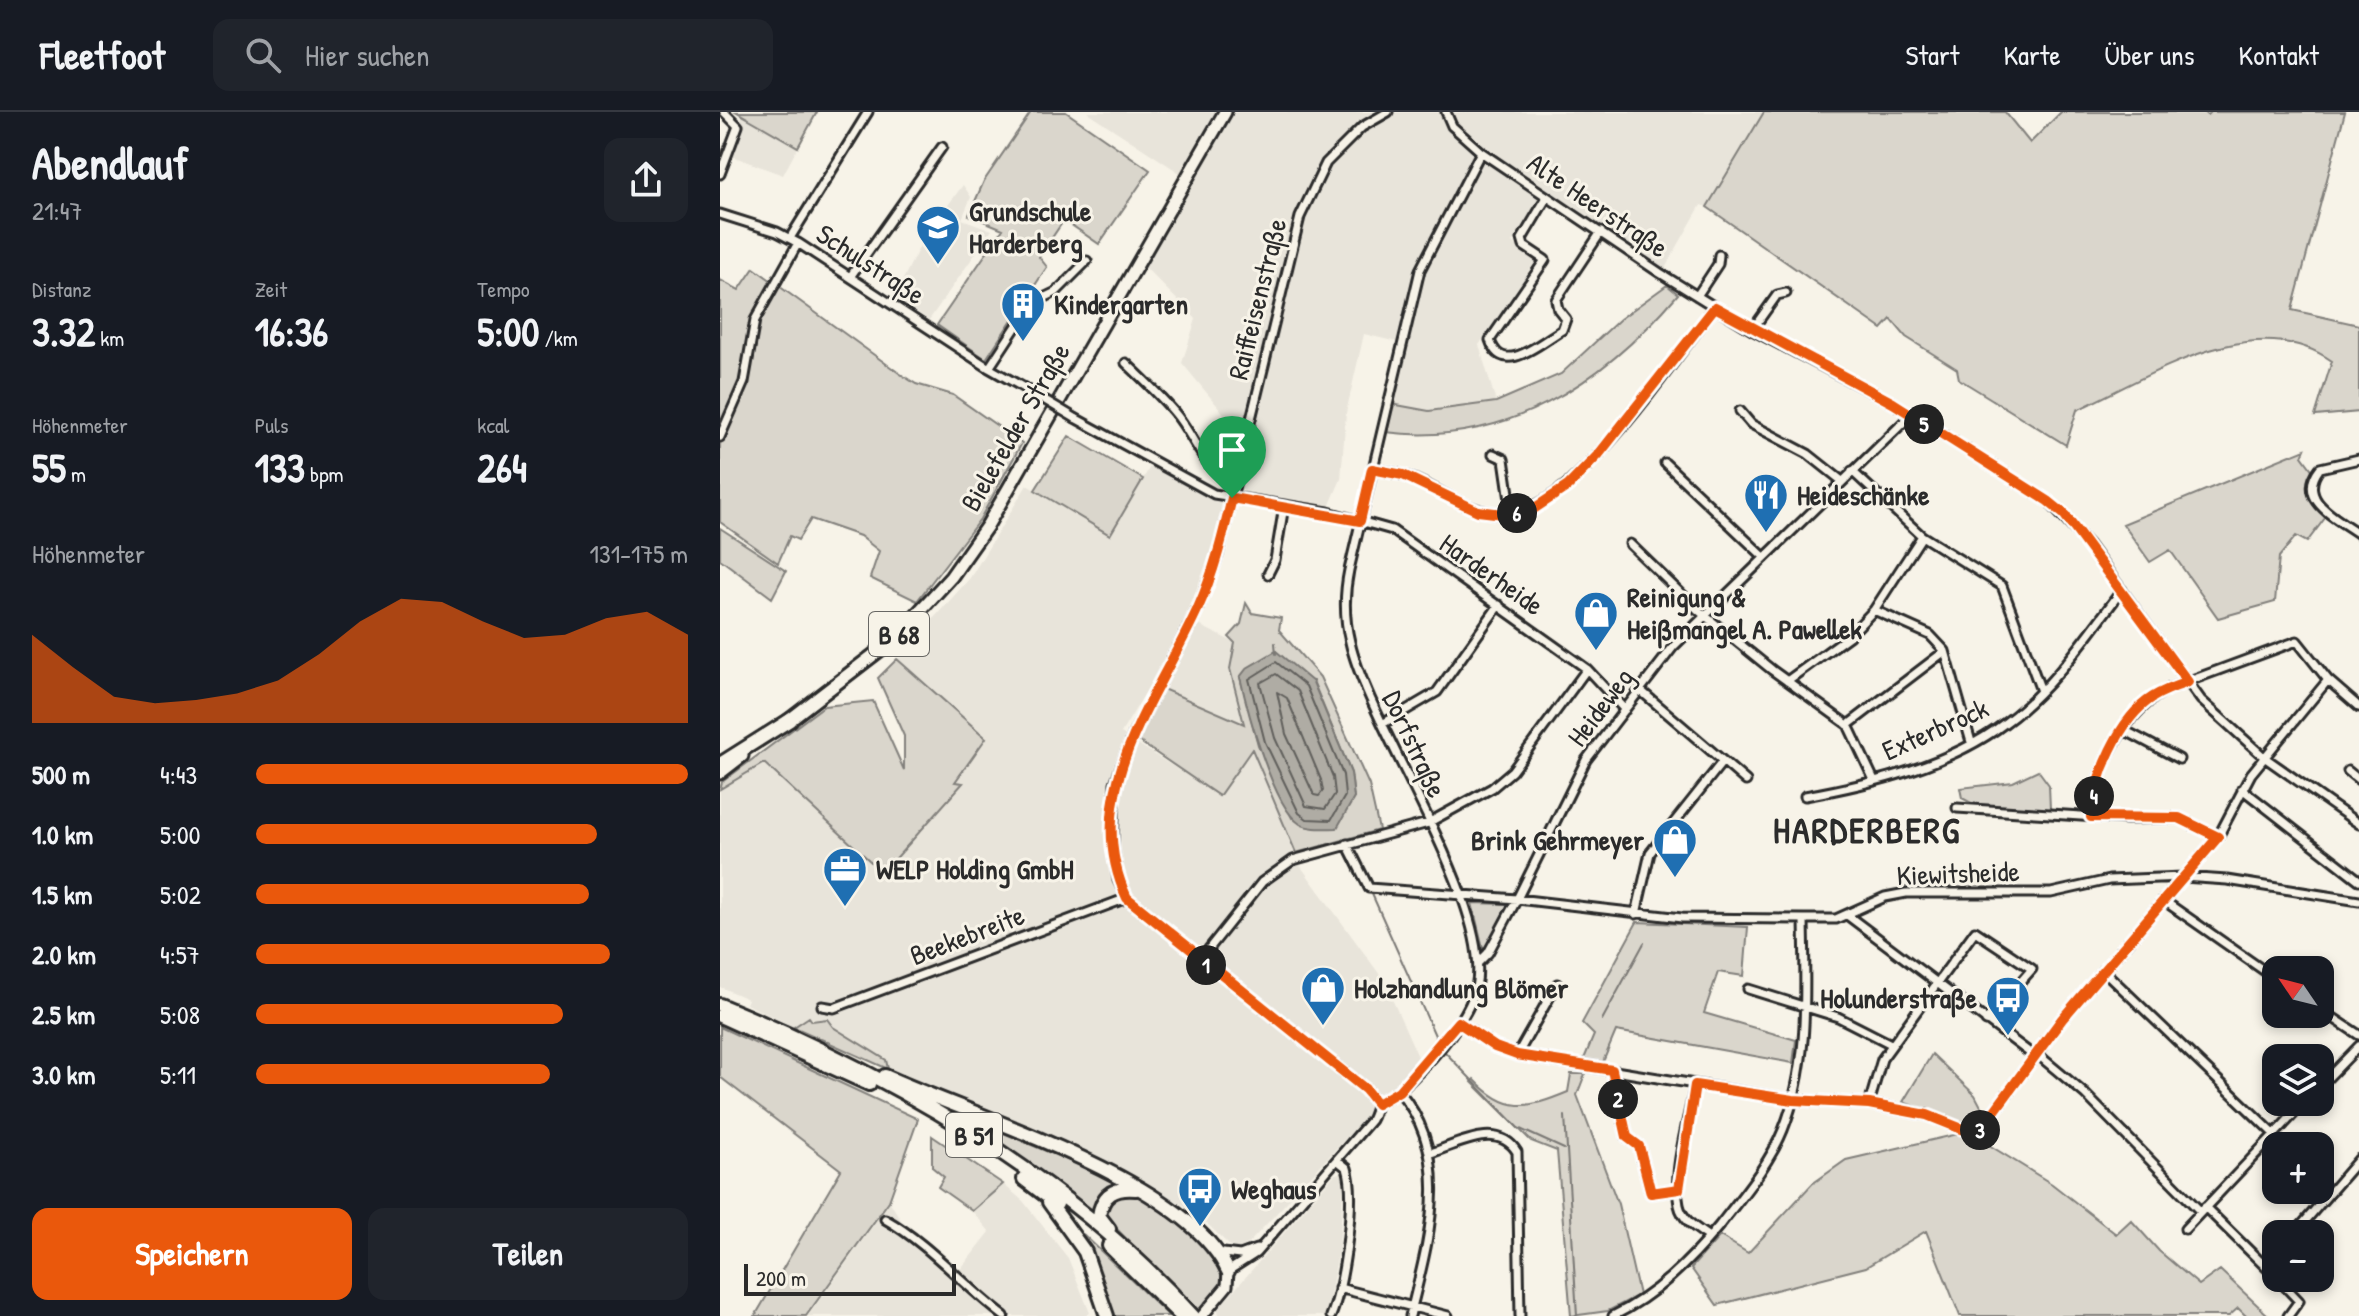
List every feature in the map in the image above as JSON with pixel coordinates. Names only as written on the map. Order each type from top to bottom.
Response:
[{"type":"highway","name":"B 68","points":[[720,764],[790,720]]},
{"type":"highway","name":"B 51","points":[[720,1005],[804,1042],[964,1128],[1045,1184],[1129,1252],[1193,1316]]},
{"type":"highway","name":"B 51","points":[[720,1016],[798,1050],[918,1110],[1039,1190],[1090,1229],[1181,1316]]},
{"type":"highway","points":[[804,1042],[1094,1164],[1144,1190],[1215,1252],[1228,1271]]},
{"type":"highway","points":[[1039,1190],[1085,1252],[1107,1316]]},
{"type":"highway","points":[[1129,1252],[1103,1223],[1100,1208],[1102,1201],[1115,1191],[1144,1190]]},
{"type":"main road","name":"Bielefelder Straße","points":[[720,775],[893,640],[951,577],[987,526],[1225,112]]},
{"type":"street","points":[[720,174],[738,126],[724,112]]},
{"type":"street","points":[[790,238],[868,112]]},
{"type":"street","name":"Raiffeisenstraße","points":[[1127,898],[1118,880],[1113,847],[1115,783],[1134,733],[1200,604],[1218,555],[1300,217],[1314,182],[1343,143],[1388,112]]},
{"type":"street","name":"Alte Heerstraße","points":[[1446,112],[1452,126],[1481,152],[1697,296],[1752,330],[1871,391],[2048,501],[2064,514],[2188,682],[2219,718],[2264,757],[2358,820]]},
{"type":"street","points":[[850,277],[942,147]]},
{"type":"street","name":"Dorfstraße","points":[[1228,1271],[1245,1261],[1270,1237],[1373,1117],[1377,1104],[1399,1091],[1458,1022],[1475,994],[1479,962],[1464,896],[1363,684],[1347,622],[1346,586],[1420,270],[1481,152]]},
{"type":"street","points":[[1547,197],[1522,239],[1524,246],[1545,260],[1490,340],[1494,354],[1501,358],[1515,357],[1562,330],[1566,319],[1558,309],[1556,300],[1601,232]]},
{"type":"street","name":"Schulstraße","points":[[720,214],[790,238],[989,368],[1181,479],[1214,494],[1360,521]]},
{"type":"street","points":[[720,437],[744,382],[755,320],[798,243]]},
{"type":"street","points":[[1697,296],[1718,264],[1719,255]]},
{"type":"street","points":[[989,368],[1031,304],[1056,292],[1087,261]]},
{"type":"street","points":[[1752,330],[1777,295],[1786,293]]},
{"type":"street","points":[[1372,469],[1403,475],[1478,511],[1512,514],[1532,510],[1568,486],[1599,454],[1715,307]]},
{"type":"street","points":[[1126,363],[1176,414],[1211,467],[1226,480],[1235,483]]},
{"type":"street","points":[[1740,411],[1751,424],[1808,454],[1842,481]]},
{"type":"street","name":"Heideweg","points":[[1479,962],[1488,953],[1517,899],[1586,760],[1640,690],[1705,614],[1911,415]]},
{"type":"street","points":[[1493,454],[1504,459],[1512,514]]},
{"type":"street","points":[[2359,459],[2320,468],[2313,484],[2315,501],[2321,508],[2359,534]]},
{"type":"street","points":[[1665,463],[1763,556]]},
{"type":"street","points":[[1852,471],[1922,536],[2002,586],[2041,691]]},
{"type":"street","points":[[1268,574],[1275,560],[1284,506]]},
{"type":"street","name":"Harderheide","points":[[1360,521],[1392,530],[1499,605],[1587,669],[1625,710]]},
{"type":"street","points":[[1787,681],[1849,636],[1874,610],[1922,536]]},
{"type":"street","points":[[1630,544],[1705,614],[1787,681],[1848,725],[1874,780]]},
{"type":"street","name":"Exterbrock","points":[[1805,796],[1903,772],[2005,724],[2041,691],[2122,590]]},
{"type":"street","points":[[1384,723],[1437,692],[1499,605]]},
{"type":"street","points":[[1874,610],[1930,635],[1945,651],[1971,742]]},
{"type":"street","points":[[2091,817],[2097,785],[2135,713],[2152,697],[2188,682],[2297,641],[2328,680],[2359,707]]},
{"type":"street","points":[[1848,725],[1945,651]]},
{"type":"street","points":[[1200,960],[1262,882],[1293,860],[1428,823],[1481,794],[1512,771],[1587,669]]},
{"type":"street","points":[[1458,1022],[1495,1047],[1517,1055],[1793,1100],[1869,1104],[1927,1115],[1977,1135],[2035,1054],[2218,837],[2242,789],[2264,757],[2328,680]]},
{"type":"street","points":[[1640,690],[1746,781]]},
{"type":"street","points":[[2124,730],[2179,759]]},
{"type":"street","points":[[1636,914],[1646,860],[1723,761]]},
{"type":"street","points":[[2348,771],[2359,780]]},
{"type":"street","points":[[2242,789],[2359,880]]},
{"type":"street","points":[[1957,808],[2091,817],[2179,818],[2218,837]]},
{"type":"street","name":"Kiewitsheide","points":[[1347,844],[1369,888],[1517,899],[1636,914],[1804,919],[1847,915],[1885,897],[1906,893],[2051,893],[2109,880],[2183,877],[2227,880],[2359,901]]},
{"type":"street","points":[[1127,898],[1200,960],[1365,1089],[1377,1104]]},
{"type":"street","name":"Beekebreite","points":[[822,1006],[834,1008],[1127,898]]},
{"type":"street","points":[[2163,900],[2262,969]]},
{"type":"street","points":[[1847,915],[2085,1094],[2262,1262]]},
{"type":"street","points":[[1613,1316],[1651,1295],[1709,1237],[1755,1180],[1782,1132],[1793,1100],[1802,1055],[1804,919]]},
{"type":"street","points":[[1869,1104],[1882,1059],[1891,1044],[1938,985],[1975,931],[2032,969],[1986,1021]]},
{"type":"street","points":[[2103,970],[2272,1132]]},
{"type":"street","points":[[1517,1055],[1557,984]]},
{"type":"street","points":[[1748,989],[1838,1017],[1891,1044]]},
{"type":"street","points":[[2334,1018],[2359,1035]]},
{"type":"street","points":[[2334,1072],[2359,1046]]},
{"type":"street","points":[[1612,1070],[1627,1137],[1639,1146],[1651,1193],[1679,1189]]},
{"type":"street","points":[[1695,1085],[1679,1207],[1691,1225],[1709,1237]]},
{"type":"street","points":[[1399,1091],[1431,1153],[1432,1222],[1410,1316]]},
{"type":"street","points":[[2276,1132],[2291,1116]]},
{"type":"street","points":[[1431,1153],[1491,1135],[1504,1138],[1517,1152],[1520,1316]]},
{"type":"street","points":[[2185,1229],[2262,1147]]},
{"type":"street","points":[[2306,1220],[2359,1159]]},
{"type":"street","points":[[1331,1316],[1339,1288],[1350,1190],[1347,1168],[1337,1160]]},
{"type":"street","points":[[885,1219],[907,1232],[1004,1316]]},
{"type":"street","points":[[1215,1252],[1240,1255],[1254,1250],[1270,1237]]},
{"type":"street","points":[[1202,1316],[1227,1286],[1228,1271]]},
{"type":"street","points":[[1339,1288],[1448,1316]]},
{"type":"street","points":[[2288,1316],[2299,1301],[2290,1292]]},
{"type":"shaded area","points":[[737,112],[817,112],[798,147]]},
{"type":"shaded area","points":[[1031,112],[1066,112],[1150,170],[1099,244],[1064,220],[1039,257],[1047,267],[986,359],[937,325],[1003,229],[969,215],[984,181]]},
{"type":"shaded area","points":[[1087,112],[1765,112],[1707,207],[1701,205],[1664,270],[1546,190],[1512,242],[1537,259],[1479,345],[1496,402],[1429,411],[1391,404],[1405,344],[1364,334],[1346,413],[1341,479],[1329,507],[1246,494],[1240,487],[1250,437],[1240,433],[1182,363],[1196,319],[1139,261],[1186,177]]},
{"type":"shaded area","points":[[1764,112],[2005,112],[2030,143],[2061,112],[2204,112],[2208,115],[2211,112],[2345,112],[2292,310],[2359,325],[2359,412],[2315,416],[2332,361],[2302,346],[2270,341],[2237,343],[2170,365],[2077,410],[2066,445],[1959,379],[1957,369],[1906,337],[1891,319],[1882,329],[1707,207]]},
{"type":"shaded area","points":[[742,116],[798,147],[783,175],[729,155]]},
{"type":"shaded area","name":"Grundschule Harderberg","points":[[963,185],[971,197],[962,219],[992,230],[929,320],[894,297],[925,236]]},
{"type":"shaded area","points":[[754,268],[899,373],[916,384],[953,395],[1022,443],[980,519],[917,601],[870,578],[879,551],[860,536],[811,519],[798,540],[790,536],[778,563],[720,522],[720,444],[732,419],[726,416],[720,427],[720,280],[739,290]]},
{"type":"shaded area","points":[[1667,285],[1678,294],[1649,326],[1584,381],[1548,402],[1511,419],[1471,430],[1429,434],[1385,432],[1391,404],[1429,411],[1496,402],[1561,374],[1620,319]]},
{"type":"shaded area","points":[[1069,436],[1143,479],[1110,535],[1035,490]]},
{"type":"shaded area","points":[[2305,449],[2302,456],[2313,471],[2309,497],[2325,518],[2307,542],[2296,536],[2279,557],[2275,602],[2218,618],[2170,550],[2150,562],[2123,524]]},
{"type":"shaded area","points":[[1150,467],[1220,501],[1222,507],[1214,546],[1185,618],[1235,643],[1230,669],[1244,725],[1151,683],[1121,733],[1183,773],[1252,748],[1299,864],[1383,979],[1419,1059],[1248,1244],[1237,1249],[1195,1212],[1102,1158],[888,1069],[886,1060],[833,1027],[809,1017],[794,1027],[746,1004],[748,999],[720,987],[720,789],[763,763],[884,873],[962,783],[954,783],[986,738],[897,659],[970,578],[1027,485],[1110,535]]},
{"type":"shaded area","points":[[720,528],[786,571],[772,598],[720,559]]},
{"type":"shaded area","points":[[1246,603],[1252,613],[1281,618],[1279,630],[1320,677],[1369,785],[1379,830],[1296,853],[1252,749],[1219,796],[1137,740],[1163,689],[1244,724],[1230,669],[1235,643],[1229,637],[1241,624]],"holes":[[[1240,677],[1313,681],[1351,773],[1354,798],[1292,818],[1258,745]]]},
{"type":"shaded area","points":[[897,659],[986,738],[955,782],[963,783],[883,873],[764,763],[720,789],[722,782],[824,706],[873,701],[904,770],[904,736],[878,678]]},
{"type":"shaded area","points":[[2038,770],[2049,785],[2050,809],[1975,805],[1962,798],[1960,788],[2013,782]]},
{"type":"shaded area","points":[[1472,903],[1508,904],[1484,952]]},
{"type":"shaded area","points":[[1637,922],[1748,927],[1744,976],[1718,972],[1704,1013],[1796,1040],[1793,1063],[1616,1031],[1603,1062],[1584,1059],[1594,1035],[1582,1023]]},
{"type":"shaded area","points":[[809,1017],[812,1021],[827,1019],[833,1027],[886,1060],[888,1069],[794,1027]]},
{"type":"shaded area","points":[[720,1027],[918,1119],[889,1201],[806,1316],[755,1316],[841,1170],[720,1077]]},
{"type":"shaded area","points":[[1932,1054],[1975,1095],[1986,1116],[1974,1128],[1903,1102]]},
{"type":"shaded area","points":[[1571,1074],[1585,1074],[1577,1095],[1618,1204],[1639,1295],[1608,1311],[1571,1316],[1557,1151],[1531,1141],[1472,1082],[1474,1079],[1507,1103],[1529,1105],[1568,1092]]},
{"type":"shaded area","points":[[932,1103],[1122,1183],[1102,1193],[1092,1215],[1007,1149]]},
{"type":"shaded area","points":[[1958,1134],[1981,1146],[1984,1142],[2052,1184],[2116,1234],[2131,1220],[2159,1251],[2199,1285],[2220,1270],[2269,1316],[2246,1316],[2238,1308],[2229,1316],[1960,1316],[1926,1231],[1866,1267],[1717,1305],[1691,1268],[1720,1236],[1748,1253],[1812,1184],[1846,1160]]},
{"type":"shaded area","points":[[932,1136],[1003,1184],[972,1211],[938,1187],[944,1177],[932,1167]]},
{"type":"shaded area","points":[[1341,1173],[1344,1179],[1339,1249],[1326,1316],[1219,1316],[1218,1309],[1335,1174]]},
{"type":"shaded area","points":[[1003,1184],[1023,1201],[1068,1258],[1090,1313],[1085,1316],[808,1316],[890,1202],[908,1232],[955,1276],[990,1232],[972,1211]]},
{"type":"shaded area","points":[[1128,1192],[1156,1206],[1182,1226],[1223,1275],[1218,1290],[1198,1312],[1108,1220],[1105,1209],[1114,1196]]},
{"type":"shaded area","points":[[1083,1234],[1169,1316],[1113,1316]]},
{"type":"water","points":[[1276,651],[1313,682],[1351,773],[1354,798],[1337,828],[1313,828],[1300,824],[1280,798],[1262,756],[1240,677],[1247,668]]},
{"type":"waterway","points":[[1275,643],[1276,654]]},
{"type":"waterway","points":[[1372,894],[1437,1040]]},
{"type":"waterway","points":[[1602,1020],[1644,943]]},
{"type":"waterway","points":[[1444,1051],[1518,1128],[1564,1149]]},
{"type":"waterway","points":[[1565,1116],[1577,1316]]},
{"type":"place","name":"Grundschule Harderberg","points":[[938,266]]},
{"type":"place","name":"Kindergarten","points":[[1023,343]]},
{"type":"place","name":"Heideschänke","points":[[1766,534]]},
{"type":"place","name":"Reinigung & Heißmangel A. Pawellek","points":[[1596,652]]},
{"type":"place","name":"Brink Gehrmeyer","points":[[1675,879]]},
{"type":"place","name":"WELP Holding GmbH","points":[[845,908]]},
{"type":"place","name":"Holzhandlung Blömer","points":[[1323,1027]]},
{"type":"place","name":"Holunderstraße","points":[[2008,1037]]},
{"type":"place","name":"Weghaus","points":[[1200,1228]]},
{"type":"district","name":"HARDERBERG","points":[[1867,829]]},
{"type":"route","points":[[1715,307],[1752,330],[1893,403],[2064,514],[2163,644],[2188,682],[2152,697],[2135,713],[2097,785],[2091,817],[2179,818],[2191,821],[2218,837],[2062,1019],[1977,1135],[1927,1115],[1869,1104],[1793,1100],[1695,1085],[1679,1189],[1651,1193],[1639,1146],[1627,1137],[1612,1070],[1517,1055],[1495,1047],[1458,1022],[1399,1091],[1377,1104],[1365,1089],[1200,960],[1127,898],[1118,880],[1113,847],[1115,783],[1134,733],[1200,604],[1218,555],[1232,498],[1328,512],[1360,521],[1372,469],[1403,475],[1478,511],[1512,514],[1532,510],[1568,486],[1599,454],[1715,307]]}]
